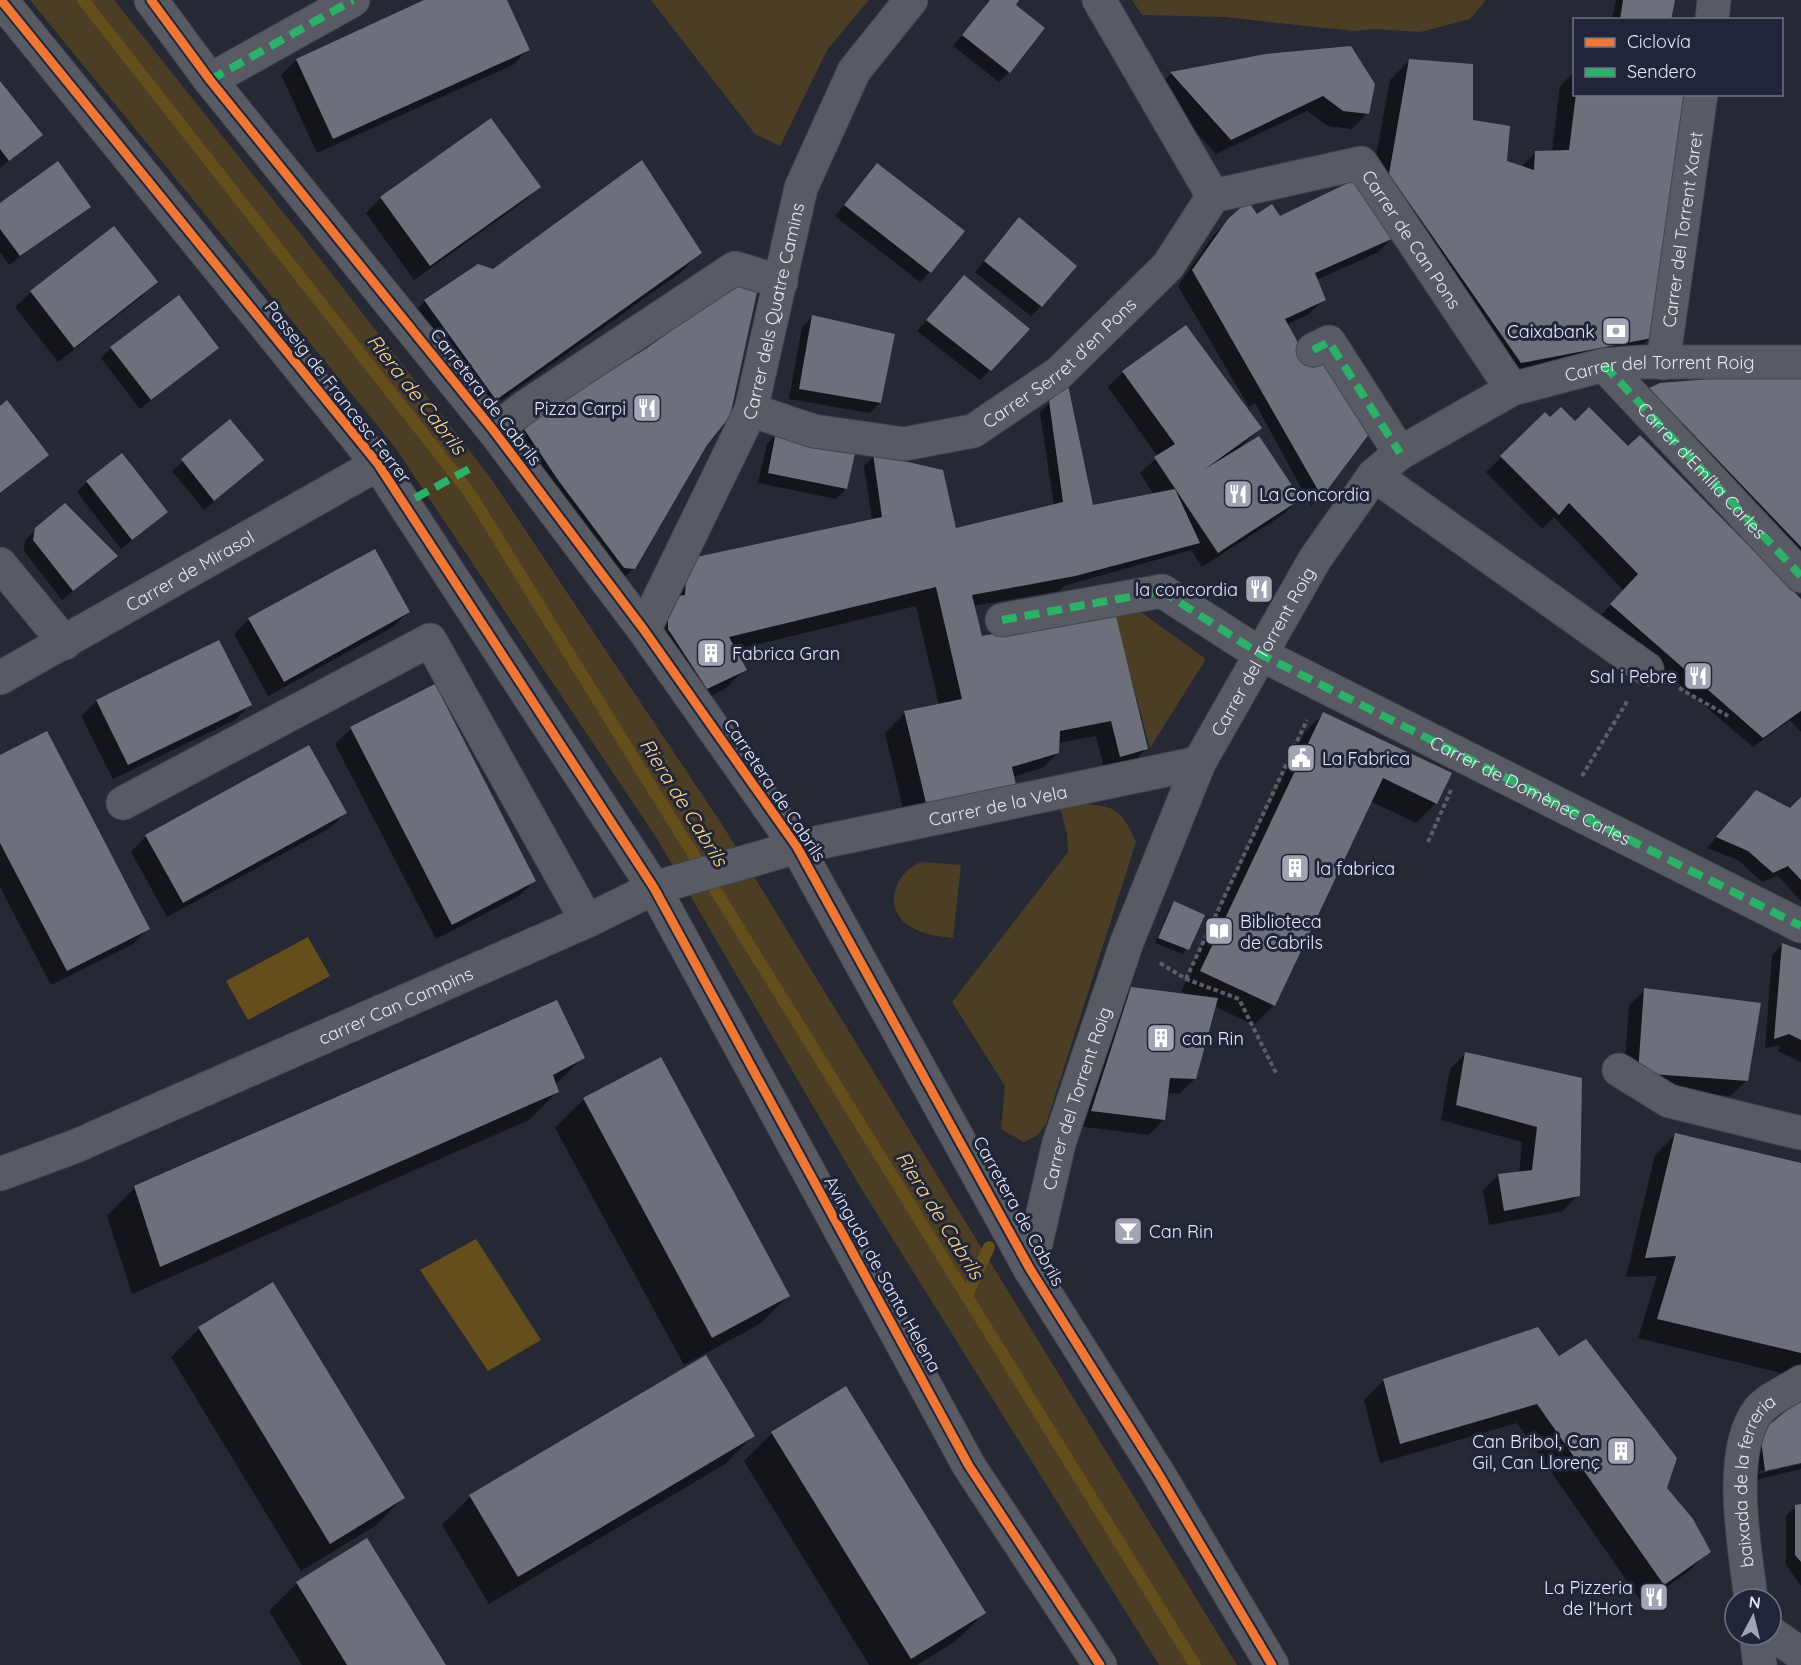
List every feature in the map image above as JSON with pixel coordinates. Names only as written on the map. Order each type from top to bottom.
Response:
[{"type":"street","name":"Passeig de Francesc Ferrer","points":[[2,0],[378,464],[669,884]]},
{"type":"street","name":"Carretera de Cabrils","points":[[151,0],[210,80],[494,431],[644,630],[797,847],[1030,1269],[1158,1473],[1272,1665]]},
{"type":"street","points":[[210,80],[353,0]]},
{"type":"street","name":"Carrer dels Quatre Camins","points":[[644,630],[751,410],[801,188],[854,71],[911,0]]},
{"type":"street","points":[[1099,0],[1213,196]]},
{"type":"street","points":[[1712,18],[1714,0]]},
{"type":"street","name":"Carrer del Torrent Xaret","points":[[1663,363],[1701,96]]},
{"type":"street","name":"Carrer de Can Pons","points":[[1213,196],[1361,163],[1512,389]]},
{"type":"street","name":"Carrer Serret d'en Pons","points":[[751,410],[813,431],[904,444],[973,431],[1059,373],[1168,266],[1213,196]]},
{"type":"street","points":[[494,431],[525,407],[735,268],[781,282]]},
{"type":"street","points":[[1313,350],[1329,342],[1400,453]]},
{"type":"street","name":"Carrer del Torrent Roig","points":[[1030,1269],[1059,1143],[1127,942],[1187,799],[1199,763],[1315,559],[1374,475],[1400,453],[1512,389],[1604,365],[1641,362],[1801,362]]},
{"type":"street","name":"Carrer d'Emília Carles","points":[[1604,365],[1801,576]]},
{"type":"street","name":"Carrer de Mirasol","points":[[0,678],[378,464]]},
{"type":"street","points":[[1374,475],[1647,669]]},
{"type":"street","points":[[0,564],[65,643]]},
{"type":"street","name":"Carrer de Domènec Carles","points":[[1002,620],[1162,591],[1260,654],[1801,926]]},
{"type":"street","points":[[123,803],[430,640],[587,921]]},
{"type":"street","name":"Carrer de la Vela","points":[[797,847],[1199,763]]},
{"type":"street","points":[[1160,772],[1187,799]]},
{"type":"street","name":"carrer Can Campins","points":[[0,1174],[76,1146],[669,884],[797,847]]},
{"type":"street","name":"Avinguda de Santa Helena","points":[[669,884],[969,1466],[1100,1665]]},
{"type":"street","points":[[1619,1070],[1669,1101],[1801,1133]]},
{"type":"street","name":"baixada de la ferreria","points":[[1750,1587],[1740,1506],[1741,1470],[1747,1434],[1760,1409],[1801,1382]]},
{"type":"street","points":[[1783,1641],[1801,1654]]},
{"type":"street","points":[[1758,1647],[1760,1665]]},
{"type":"path","points":[[1561,806],[1647,669],[1728,716]]},
{"type":"path","points":[[1186,979],[1293,746],[1325,687]]},
{"type":"path","points":[[1428,842],[1465,758]]},
{"type":"path","points":[[1127,942],[1186,979],[1239,999],[1276,1073]]},
{"type":"shaded area","points":[[30,0],[114,0],[490,477],[725,829],[1237,1665],[1159,1665],[859,1185],[656,837],[394,446]]},
{"type":"shaded area","points":[[651,0],[869,0],[827,50],[780,146],[755,134]]},
{"type":"shaded area","points":[[1132,0],[1486,0],[1470,19],[1420,32],[1375,29],[1353,31],[1225,17],[1142,15]]},
{"type":"shaded area","points":[[1138,610],[1206,659],[1150,748],[1114,614]]},
{"type":"shaded area","points":[[1082,804],[1103,806],[1116,812],[1127,823],[1136,842],[1046,1124],[1038,1135],[1024,1142],[1001,1129],[1005,1086],[952,1002],[1068,852],[1067,834],[1060,808]]},
{"type":"shaded area","points":[[922,862],[961,865],[953,938],[930,935],[913,928],[900,917],[896,909],[894,899],[899,881],[913,866]]},
{"type":"shaded area","points":[[308,937],[330,976],[248,1020],[226,981]]},
{"type":"shaded area","points":[[476,1239],[541,1340],[488,1371],[420,1270]]},
{"type":"building","points":[[424,0],[507,0],[530,50],[333,139],[296,59]]},
{"type":"building","points":[[990,0],[1019,0],[1016,5],[1045,28],[1010,73],[962,35]]},
{"type":"building","points":[[1623,0],[1675,0],[1671,18],[1620,18]]},
{"type":"building","points":[[1351,46],[1375,84],[1369,114],[1343,111],[1323,96],[1231,140],[1170,72],[1266,54]]},
{"type":"building","points":[[1409,59],[1473,64],[1473,120],[1510,126],[1507,161],[1534,170],[1535,151],[1569,150],[1576,96],[1687,96],[1652,338],[1521,363],[1389,174]]},
{"type":"building","points":[[0,81],[43,135],[9,161],[0,149]]},
{"type":"building","points":[[491,118],[541,187],[430,266],[380,197]]},
{"type":"building","points":[[642,160],[702,253],[496,400],[424,300],[478,264],[493,269]]},
{"type":"building","points":[[58,161],[91,207],[20,256],[0,229],[0,203]]},
{"type":"building","points":[[877,163],[965,231],[931,273],[844,205]]},
{"type":"building","points":[[1354,180],[1394,238],[1315,273],[1326,300],[1285,319],[1312,368],[1323,362],[1369,434],[1322,497],[1192,270],[1228,219],[1248,201],[1257,214],[1272,204],[1280,216]]},
{"type":"building","points":[[1019,217],[1077,266],[1042,307],[984,261]]},
{"type":"building","points":[[114,226],[158,282],[74,348],[30,291]]},
{"type":"building","points":[[964,275],[1030,329],[991,371],[926,320]]},
{"type":"building","points":[[743,279],[757,292],[730,416],[707,445],[635,569],[624,568],[558,480],[522,426],[647,348]]},
{"type":"building","points":[[179,295],[219,348],[151,400],[110,347]]},
{"type":"building","points":[[812,315],[895,334],[881,403],[799,389]]},
{"type":"building","points":[[1186,325],[1262,428],[1205,469],[1259,436],[1301,499],[1218,553],[1154,457],[1175,444],[1122,371]]},
{"type":"building","points":[[1801,376],[1801,547],[1649,388],[1660,383],[1733,377]]},
{"type":"building","points":[[1068,385],[1093,505],[1175,489],[1200,543],[1075,576],[972,595],[982,636],[1115,612],[1148,749],[1120,757],[1111,721],[1060,731],[1059,753],[1012,767],[1017,789],[927,807],[904,711],[962,699],[936,587],[729,637],[747,670],[707,689],[668,629],[668,598],[685,595],[687,559],[882,517],[873,454],[943,470],[956,528],[1063,502],[1049,401]]},
{"type":"building","points":[[7,400],[49,455],[0,493],[0,406]]},
{"type":"building","points":[[1561,407],[1575,421],[1589,407],[1628,446],[1640,435],[1801,599],[1801,711],[1763,738],[1610,604],[1638,574],[1569,503],[1559,515],[1500,456],[1545,412],[1550,417]]},
{"type":"building","points":[[230,419],[264,460],[214,501],[181,459]]},
{"type":"building","points":[[776,432],[856,449],[847,489],[768,473]]},
{"type":"building","points":[[122,453],[168,512],[132,540],[86,481]]},
{"type":"building","points":[[65,503],[118,556],[73,591],[33,540],[35,528]]},
{"type":"building","points":[[375,549],[410,612],[284,682],[248,618]]},
{"type":"building","points":[[219,640],[252,705],[128,765],[96,700]]},
{"type":"building","points":[[435,684],[536,881],[452,925],[350,727]]},
{"type":"building","name":"la fabrica","points":[[1323,712],[1452,773],[1437,804],[1383,778],[1275,1006],[1200,971]]},
{"type":"building","points":[[47,731],[150,929],[67,971],[0,843],[0,755]]},
{"type":"building","points":[[309,745],[347,813],[183,903],[145,835]]},
{"type":"building","points":[[1756,790],[1790,808],[1801,797],[1801,880],[1788,866],[1773,873],[1748,851],[1716,837]]},
{"type":"building","points":[[1174,901],[1205,915],[1189,950],[1158,938]]},
{"type":"building","points":[[1782,943],[1801,950],[1801,1040],[1789,1034],[1774,1039]]},
{"type":"building","name":"can Rin","points":[[1131,987],[1218,998],[1196,1079],[1170,1078],[1165,1120],[1091,1111]]},
{"type":"building","points":[[1644,988],[1761,1003],[1748,1081],[1638,1073]]},
{"type":"building","points":[[557,1000],[585,1058],[553,1075],[559,1092],[160,1267],[134,1186]]},
{"type":"building","points":[[1465,1052],[1582,1078],[1580,1196],[1504,1211],[1498,1174],[1532,1170],[1537,1127],[1456,1105]]},
{"type":"building","points":[[661,1057],[790,1296],[712,1338],[583,1098]]},
{"type":"building","points":[[1675,1133],[1801,1163],[1801,1353],[1657,1319],[1676,1256],[1645,1258]]},
{"type":"building","points":[[273,1282],[405,1498],[330,1544],[198,1327]]},
{"type":"building","name":"Can Bribol, Can Gil, Can Llorenç","points":[[1538,1327],[1559,1356],[1586,1339],[1677,1458],[1667,1488],[1693,1519],[1711,1552],[1664,1585],[1537,1404],[1400,1444],[1383,1379]]},
{"type":"building","points":[[706,1355],[755,1436],[518,1577],[469,1495]]},
{"type":"building","points":[[846,1386],[986,1613],[911,1659],[771,1432]]},
{"type":"building","points":[[1801,1399],[1801,1463],[1765,1471],[1760,1432]]},
{"type":"building","points":[[1801,1504],[1801,1562],[1795,1555],[1795,1505]]},
{"type":"building","points":[[367,1538],[446,1665],[347,1665],[296,1582]]},
{"type":"waterway","name":"Riera de Cabrils","points":[[83,0],[469,492],[1195,1665]]},
{"type":"waterway","points":[[967,1295],[989,1247]]},
{"type":"marked path","points":[[210,80],[353,0]]},
{"type":"marked path","points":[[1313,350],[1329,342],[1400,453]]},
{"type":"marked path","points":[[1604,365],[1801,576]]},
{"type":"marked path","points":[[415,498],[473,467]]},
{"type":"marked path","points":[[1002,620],[1162,591],[1260,654],[1801,926]]},
{"type":"cycle path","points":[[1,0],[378,464],[654,888],[969,1466],[1100,1665]]},
{"type":"cycle path","points":[[151,0],[210,80],[494,431],[644,630],[797,847],[1030,1269],[1158,1473],[1272,1665]]},
{"type":"place","name":"Caixabank","points":[[1616,331]]},
{"type":"place","name":"Pizza Carpi","points":[[647,408]]},
{"type":"place","name":"La Concordia","points":[[1238,494]]},
{"type":"place","name":"la concordia","points":[[1259,589]]},
{"type":"place","name":"Fabrica Gran","points":[[711,653]]},
{"type":"place","name":"Sal i Pebre","points":[[1698,676]]},
{"type":"place","name":"La Fabrica","points":[[1301,758]]},
{"type":"place","name":"la fabrica","points":[[1295,868]]},
{"type":"place","name":"Biblioteca de Cabrils","points":[[1219,931]]},
{"type":"place","name":"can Rin","points":[[1161,1038]]},
{"type":"place","name":"Can Rin","points":[[1128,1231]]},
{"type":"place","name":"Can Bribol, Can Gil, Can Llorenç","points":[[1621,1451]]},
{"type":"place","name":"La Pizzeria de l’Hort","points":[[1654,1597]]}]
